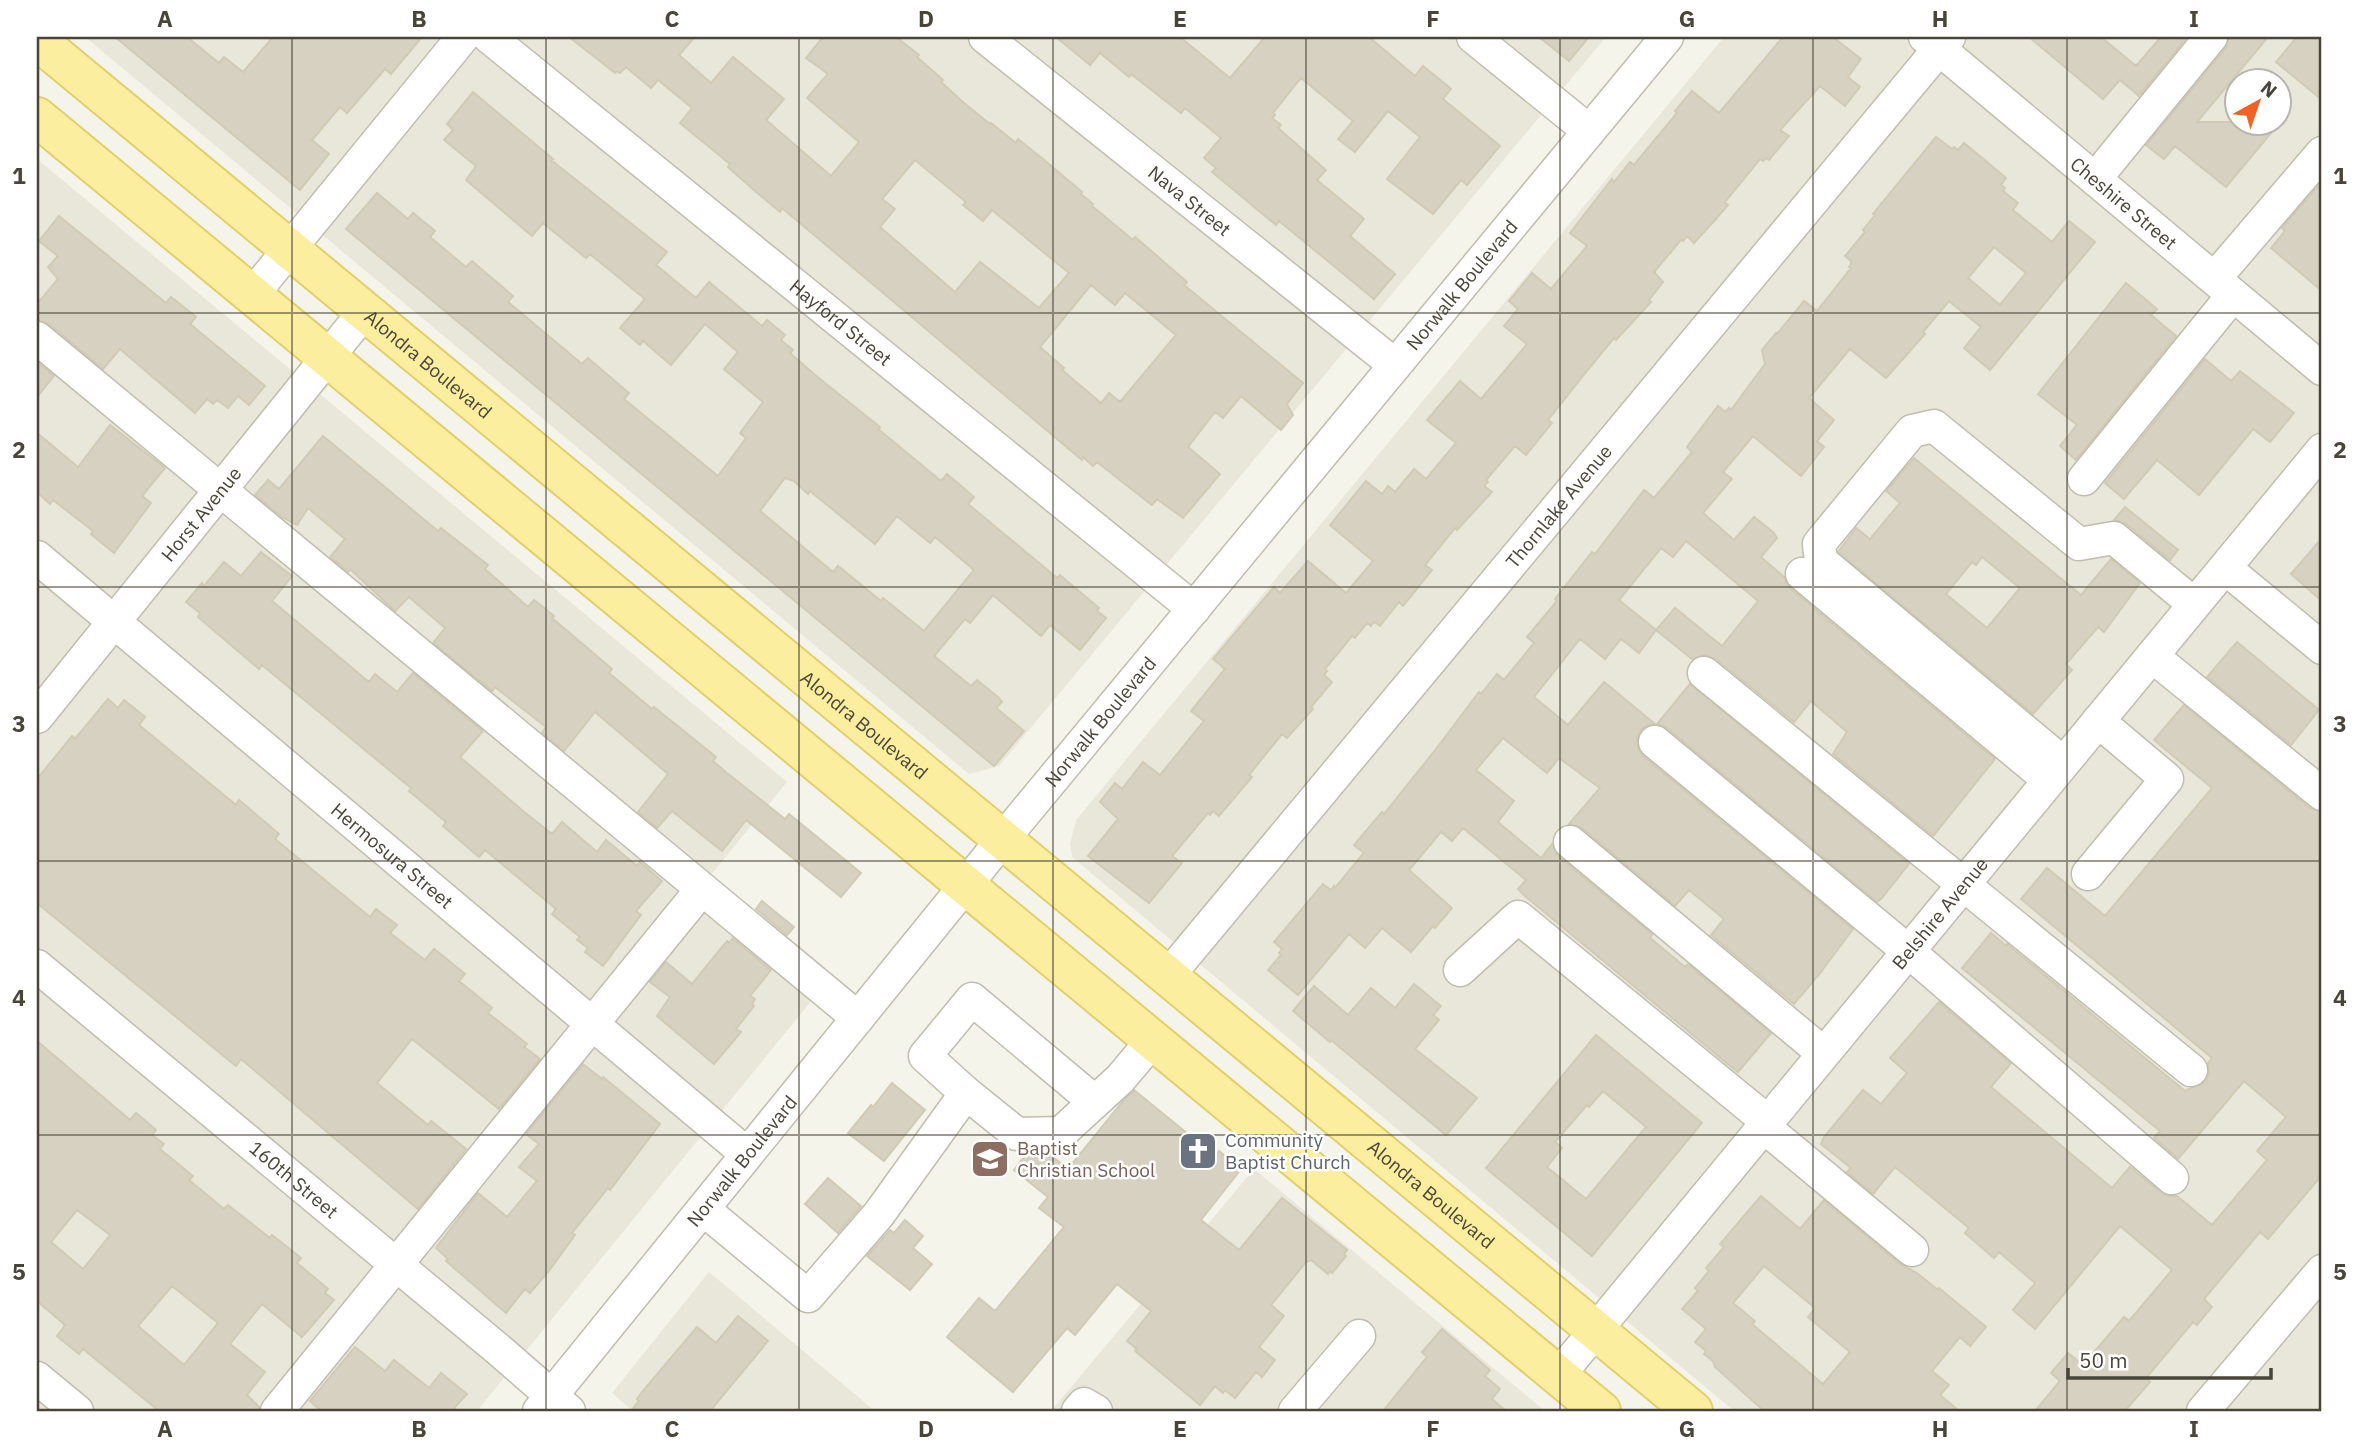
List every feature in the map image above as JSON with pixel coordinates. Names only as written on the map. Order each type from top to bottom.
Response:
[{"type":"main road","name":"Alondra Boulevard","points":[[37,40],[1693,1411]]},
{"type":"main road","points":[[37,117],[1601,1411]]},
{"type":"street","points":[[252,295],[463,37]]},
{"type":"street","name":"Hayford Street","points":[[489,37],[1194,609]]},
{"type":"street","name":"Nava Street","points":[[985,37],[1395,365]]},
{"type":"street","points":[[1473,37],[1589,131]]},
{"type":"street","name":"Norwalk Boulevard","points":[[553,1406],[703,1209],[1003,839],[1667,37]]},
{"type":"street","points":[[2095,179],[2211,37]]},
{"type":"street","name":"Cheshire Street","points":[[1938,41],[2095,179],[2322,369]]},
{"type":"street","name":"Thornlake Avenue","points":[[1168,976],[1938,41]]},
{"type":"street","points":[[2084,479],[2322,153]]},
{"type":"street","name":"Horst Avenue","points":[[37,717],[365,312]]},
{"type":"street","points":[[37,338],[858,1018]]},
{"type":"street","points":[[2056,772],[1821,561],[1819,544],[1912,430],[1934,426],[2079,544],[2114,538],[2194,604]]},
{"type":"street","name":"Belshire Avenue","points":[[1558,1376],[2322,450]]},
{"type":"street","name":"Hermosura Street","points":[[37,557],[747,1154]]},
{"type":"street","points":[[2225,568],[2322,648]]},
{"type":"street","points":[[1802,575],[2056,772]]},
{"type":"street","points":[[2152,656],[2322,794]]},
{"type":"street","points":[[1704,673],[2191,1070]]},
{"type":"street","points":[[2088,874],[2167,779],[2098,721]]},
{"type":"street","points":[[1655,743],[1908,951],[2172,1178]]},
{"type":"street","points":[[1570,842],[1823,1053]]},
{"type":"street","points":[[277,1411],[702,889]]},
{"type":"street","points":[[1460,970],[1518,917],[1912,1250]]},
{"type":"street","name":"160th Street","points":[[37,967],[396,1265],[553,1406]]},
{"type":"street","points":[[1095,1102],[972,999],[925,1056],[1017,1134],[1061,1133],[1095,1102],[1120,1079],[1152,1041]]},
{"type":"street","points":[[703,1209],[808,1296],[879,1214],[966,1093]]},
{"type":"street","points":[[2203,1411],[2322,1271]]},
{"type":"street","points":[[1295,1411],[1359,1336]]},
{"type":"street","points":[[37,1378],[77,1411]]},
{"type":"shaded area","points":[[85,37],[1606,37],[999,766],[969,774]]},
{"type":"shaded area","points":[[1724,37],[2322,37],[2322,1411],[1734,1411],[1072,857],[1070,844],[1076,820]]},
{"type":"shaded area","points":[[37,159],[787,782],[692,898],[812,1000],[477,1411],[37,1411]]},
{"type":"shaded area","points":[[1254,1169],[1545,1411],[1051,1411]]},
{"type":"shaded area","points":[[709,1272],[875,1411],[633,1411],[612,1393]]},
{"type":"building","points":[[115,37],[187,37],[219,63],[224,57],[243,72],[273,37],[422,37],[391,74],[385,69],[347,113],[340,107],[312,140],[329,154],[300,190]]},
{"type":"building","points":[[569,37],[695,37],[679,55],[711,83],[733,57],[784,99],[766,120],[831,176],[859,142],[807,98],[828,74],[806,58],[823,37],[896,37],[919,55],[917,57],[964,103],[1016,143],[1018,139],[1043,159],[1082,192],[1092,206],[1133,240],[1135,237],[1187,282],[1184,285],[1303,383],[1287,404],[1293,415],[1281,430],[1241,396],[1223,418],[1215,412],[1188,447],[1220,474],[1183,518],[1157,499],[1152,505],[1097,462],[1093,466],[1083,457],[1082,460],[782,208],[780,212],[755,191],[728,167],[730,164],[680,123],[692,108],[658,80],[651,88],[626,67],[620,73],[615,73]],"holes":[[[915,160],[966,202],[963,205],[983,221],[992,210],[1069,273],[1039,308],[980,262],[955,292],[880,227],[895,209],[882,199]],[[1091,285],[1115,305],[1125,293],[1176,335],[1120,402],[1109,393],[1101,403],[1040,347]]]},
{"type":"building","points":[[1056,37],[1180,37],[1230,78],[1265,37],[1369,37],[1415,76],[1423,66],[1451,89],[1443,99],[1500,146],[1467,185],[1461,180],[1433,214],[1387,179],[1420,137],[1388,111],[1355,152],[1338,139],[1353,121],[1301,78],[1273,113],[1275,115],[1272,118],[1281,125],[1278,128],[1326,170],[1317,180],[1364,219],[1350,236],[1395,274],[1374,299],[1279,221],[1276,225],[1212,172],[1216,168],[1204,158],[1221,138],[1185,108],[1181,113],[1100,53],[1090,65]]},
{"type":"building","points":[[1539,37],[1589,37],[1569,61]]},
{"type":"building","points":[[1783,37],[1833,37],[1861,59],[1848,77],[1860,87],[1845,106],[1820,86],[1780,130],[1789,136],[1769,160],[1760,159],[1725,202],[1728,205],[1715,220],[1694,243],[1687,236],[1681,240],[1654,272],[1663,282],[1649,300],[1651,302],[1616,340],[1614,338],[1582,377],[1548,420],[1552,423],[1526,455],[1515,446],[1486,480],[1488,482],[1484,486],[1492,492],[1457,530],[1455,528],[1425,565],[1432,570],[1403,606],[1399,602],[1380,626],[1374,622],[1371,626],[1367,623],[1355,638],[1352,636],[1325,669],[1327,671],[1324,675],[1332,682],[1311,707],[1313,709],[1287,738],[1282,734],[1249,775],[1252,777],[1219,816],[1213,811],[1210,815],[1208,813],[1172,856],[1182,863],[1149,903],[1088,856],[1118,819],[1100,802],[1115,783],[1122,789],[1143,762],[1160,775],[1204,721],[1191,711],[1225,669],[1213,659],[1274,587],[1280,593],[1308,561],[1346,593],[1373,561],[1330,525],[1366,481],[1382,494],[1388,486],[1395,492],[1414,469],[1426,479],[1456,443],[1427,420],[1460,381],[1481,399],[1527,344],[1504,326],[1518,309],[1509,301],[1532,273],[1551,289],[1587,246],[1570,233],[1612,179],[1614,182],[1630,162],[1634,165],[1692,91],[1719,113]]},
{"type":"building","points":[[2029,37],[2101,37],[2136,66],[2161,37],[2187,37],[2139,96],[2120,80],[2103,99]]},
{"type":"building","points":[[2229,37],[2268,37],[2244,66],[2222,66],[2222,92],[2197,122],[2222,122],[2222,136],[2269,136],[2226,187],[2175,146],[2164,159],[2146,145],[2225,49]]},
{"type":"building","points":[[2297,37],[2322,37],[2322,100],[2292,75],[2292,66],[2281,66],[2276,62]]},
{"type":"building","points":[[473,92],[553,159],[551,160],[667,252],[656,265],[696,298],[709,282],[762,326],[767,320],[785,335],[781,340],[793,350],[790,353],[815,375],[941,481],[947,474],[974,497],[968,504],[1057,578],[1060,575],[1099,608],[1097,611],[1106,618],[1080,650],[1050,625],[1041,636],[993,595],[970,623],[965,619],[934,656],[971,686],[977,680],[998,697],[1002,702],[996,708],[1024,731],[994,766],[346,229],[377,193],[408,219],[413,213],[435,231],[430,237],[466,267],[472,261],[513,296],[508,302],[582,364],[588,358],[629,393],[624,399],[718,476],[746,438],[740,433],[763,402],[724,369],[738,352],[705,324],[671,365],[643,341],[640,345],[620,328],[645,299],[590,254],[586,258],[543,223],[532,236],[466,180],[476,166],[444,140],[453,130],[447,124]],"holes":[[[785,478],[794,481],[875,544],[897,516],[930,543],[935,537],[974,570],[924,631],[838,566],[833,572],[760,511]]]},
{"type":"building","points":[[1936,137],[1952,149],[1954,147],[1958,150],[1964,143],[2006,178],[2001,185],[2005,188],[2003,191],[2018,203],[2013,210],[2052,242],[2069,221],[2095,242],[1990,370],[1964,348],[1981,327],[1949,301],[1923,332],[1925,334],[1886,378],[1850,349],[1809,398],[1834,420],[1817,441],[1824,447],[1801,476],[1753,436],[1723,472],[1732,479],[1703,513],[1734,540],[1754,517],[1774,533],[1777,538],[1761,557],[1784,577],[1790,588],[1995,759],[1933,836],[1833,754],[1847,732],[1811,701],[1794,722],[1716,659],[1706,655],[1692,659],[1656,630],[1639,653],[1621,639],[1605,659],[1580,639],[1534,697],[1568,725],[1604,682],[1655,724],[1641,730],[1637,738],[1638,748],[1643,756],[1853,929],[1794,1004],[1711,935],[1724,919],[1689,890],[1675,906],[1582,828],[1569,824],[1600,788],[1559,758],[1547,773],[1503,738],[1476,770],[1514,801],[1498,822],[1541,858],[1552,844],[1558,856],[1652,934],[1650,938],[1685,967],[1688,964],[1771,1033],[1738,1072],[1525,896],[1518,889],[1526,880],[1463,828],[1452,841],[1441,832],[1409,870],[1452,908],[1411,952],[1382,928],[1365,948],[1349,934],[1298,995],[1268,970],[1281,955],[1279,953],[1282,949],[1274,942],[1323,884],[1331,890],[1334,886],[1335,888],[1364,853],[1354,845],[1382,812],[1384,814],[1479,692],[1481,694],[1497,674],[1504,680],[1534,643],[1527,637],[1592,552],[1595,554],[1644,490],[1654,498],[1692,452],[1687,447],[1718,406],[1725,412],[1729,408],[1731,410],[1765,364],[1762,350],[1804,301],[1817,311],[1851,268],[1849,267],[1852,262],[1845,256],[1865,232],[1863,230],[1875,215],[1873,214]],"holes":[[[1994,247],[2026,273],[2000,305],[1968,278]],[[1686,541],[1758,601],[1722,646],[1675,608],[1656,630],[1619,600],[1661,548],[1673,557]]]},
{"type":"building","points":[[2322,181],[2322,291],[2271,248],[2285,231],[2282,228]]},
{"type":"building","points":[[59,216],[166,303],[171,297],[196,317],[190,324],[265,386],[249,405],[238,396],[228,408],[217,400],[213,404],[207,399],[195,413],[120,349],[103,369],[49,324],[37,320],[37,304],[58,279],[48,267],[58,256],[39,241]]},
{"type":"building","points":[[2126,283],[2157,309],[2151,315],[2176,336],[2076,460],[2060,446],[2077,425],[2038,394]]},
{"type":"building","points":[[2205,359],[2231,381],[2240,371],[2294,413],[2270,442],[2253,429],[2199,495],[2157,460],[2124,499],[2105,483]]},
{"type":"building","points":[[37,362],[54,376],[37,397]]},
{"type":"building","points":[[110,425],[165,468],[142,496],[151,503],[114,553],[91,534],[93,531],[53,500],[50,504],[37,492],[37,433],[78,467]]},
{"type":"building","points":[[323,436],[438,531],[441,528],[488,565],[485,569],[528,607],[534,600],[554,616],[552,618],[612,669],[609,673],[716,757],[713,761],[727,773],[785,819],[789,814],[861,873],[841,897],[746,820],[722,851],[672,811],[657,828],[638,812],[668,774],[595,712],[564,751],[542,733],[546,727],[495,687],[492,691],[433,643],[445,628],[409,597],[395,611],[350,569],[348,572],[330,557],[345,539],[308,508],[297,525],[282,517],[255,495],[268,480],[279,489]]},
{"type":"building","points":[[1914,458],[2081,595],[2111,559],[2140,583],[2104,632],[2098,627],[2066,664],[2072,670],[2033,714],[1838,552],[1856,528],[1870,539],[1900,503],[1886,491]],"holes":[[[1982,557],[2020,588],[1987,628],[1946,594],[1972,562],[1976,565]]]},
{"type":"building","points":[[2125,507],[2178,550],[2170,560],[2126,524],[2114,520]]},
{"type":"building","points":[[2322,538],[2322,601],[2291,574]]},
{"type":"building","points":[[261,552],[292,576],[272,601],[369,682],[375,674],[397,692],[413,673],[483,731],[460,757],[523,811],[552,834],[562,822],[597,852],[606,840],[637,866],[640,862],[662,881],[636,911],[641,915],[603,966],[585,952],[588,948],[577,940],[580,937],[552,914],[556,909],[485,850],[479,857],[443,826],[446,822],[409,791],[411,788],[262,665],[259,669],[198,617],[200,613],[186,602],[224,562],[241,576]]},
{"type":"building","points":[[2237,642],[2319,710],[2291,745],[2207,677]]},
{"type":"building","points":[[1690,684],[1909,864],[1881,899],[1877,902],[1667,728],[1657,724]]},
{"type":"building","points":[[108,699],[118,708],[124,700],[145,717],[139,725],[236,805],[239,800],[279,834],[275,839],[370,917],[376,909],[397,925],[390,933],[425,960],[434,949],[465,974],[459,981],[492,1008],[488,1013],[527,1044],[524,1047],[540,1059],[499,1109],[412,1039],[377,1083],[428,1125],[431,1121],[466,1149],[418,1209],[241,1059],[236,1066],[37,903],[37,779],[72,736],[75,739]]},
{"type":"building","points":[[2184,705],[2310,808],[2322,812],[2322,1175],[2268,1239],[2260,1232],[2204,1299],[2212,1307],[2197,1325],[2193,1322],[2146,1378],[2150,1382],[2125,1411],[2035,1411],[2060,1381],[2051,1373],[2068,1353],[2083,1365],[2124,1317],[2129,1321],[2172,1270],[2120,1226],[2035,1329],[2013,1310],[2035,1283],[1999,1252],[1994,1258],[1965,1233],[1969,1228],[1895,1167],[1873,1194],[1847,1172],[1851,1168],[1821,1144],[1863,1090],[1881,1104],[1907,1073],[1890,1058],[1939,1002],[2011,1063],[1991,1087],[2112,1188],[2130,1167],[2161,1192],[2168,1196],[2177,1196],[2212,1225],[2267,1160],[2257,1151],[2286,1117],[2244,1081],[2178,1159],[2154,1138],[2160,1131],[1962,968],[1991,933],[2185,1091],[2205,1082],[2209,1074],[2208,1063],[2212,1058],[2021,899],[2047,868],[2105,916],[2212,788],[2154,740]]},
{"type":"building","points":[[762,901],[794,927],[787,935],[756,909]]},
{"type":"building","points":[[733,938],[771,970],[750,996],[755,999],[752,1004],[754,1006],[736,1029],[741,1032],[714,1064],[657,1016],[670,997],[650,982],[666,962],[692,984],[727,941],[729,943]]},
{"type":"building","points":[[1414,984],[1441,1006],[1433,1015],[1439,1020],[1415,1049],[1477,1098],[1446,1135],[1293,1011],[1314,986],[1348,1015],[1371,988],[1395,1008]]},
{"type":"building","points":[[1596,1035],[1702,1123],[1592,1256],[1486,1168]],"holes":[[[1603,1091],[1646,1127],[1586,1199],[1547,1167],[1562,1148],[1555,1142]]]},
{"type":"building","points":[[37,1041],[130,1120],[136,1113],[156,1130],[152,1135],[164,1144],[160,1149],[193,1176],[189,1180],[224,1209],[228,1205],[301,1258],[297,1263],[328,1289],[325,1293],[334,1300],[302,1337],[262,1304],[230,1344],[265,1372],[247,1395],[259,1407],[259,1411],[159,1411],[83,1349],[79,1354],[57,1336],[65,1325],[37,1301]],"holes":[[[77,1210],[110,1235],[83,1269],[51,1242]],[[172,1286],[218,1323],[184,1365],[138,1326]]]},
{"type":"building","points":[[583,1064],[660,1124],[610,1190],[608,1188],[572,1233],[575,1235],[548,1272],[530,1293],[525,1289],[506,1313],[446,1261],[448,1259],[436,1248],[478,1193],[507,1217],[537,1181],[519,1167],[539,1144],[526,1134]]},
{"type":"building","points":[[892,1083],[925,1110],[884,1161],[848,1133]]},
{"type":"building","points":[[1134,1090],[1215,1156],[1219,1151],[1236,1165],[1233,1169],[1238,1173],[1201,1220],[1239,1250],[1282,1198],[1347,1250],[1344,1254],[1346,1256],[1332,1273],[1330,1271],[1328,1274],[1311,1260],[1306,1262],[1271,1305],[1284,1316],[1259,1347],[1275,1360],[1262,1377],[1256,1372],[1235,1398],[1215,1386],[1200,1405],[1135,1351],[1137,1349],[1127,1341],[1151,1311],[1117,1284],[1075,1335],[1067,1328],[1013,1392],[947,1337],[979,1298],[995,1311],[1064,1227],[1039,1208],[1048,1197],[1014,1170],[1028,1152],[1047,1152],[1068,1169]]},
{"type":"building","points":[[828,1178],[861,1206],[838,1233],[805,1204]]},
{"type":"building","points":[[1761,1196],[1800,1229],[1824,1200],[1900,1264],[1917,1273],[1938,1290],[1939,1288],[1986,1327],[1970,1346],[1960,1337],[1932,1371],[1949,1385],[1940,1395],[1959,1411],[1764,1411],[1704,1354],[1706,1351],[1695,1342],[1706,1329],[1682,1309],[1698,1291],[1695,1288],[1709,1271],[1706,1268],[1724,1247],[1720,1244]],"holes":[[[1764,1266],[1815,1308],[1808,1317],[1850,1352],[1823,1384],[1752,1324],[1755,1321],[1733,1303]]]},
{"type":"building","points":[[905,1220],[923,1236],[913,1248],[932,1264],[910,1290],[867,1256],[890,1230],[894,1233]]},
{"type":"building","points":[[738,1316],[768,1341],[710,1411],[631,1411],[642,1392],[697,1327],[716,1343]]},
{"type":"building","points":[[1442,1329],[1490,1370],[1485,1376],[1500,1389],[1492,1399],[1506,1411],[1383,1411],[1427,1357],[1422,1352]]},
{"type":"building","points":[[355,1347],[385,1371],[394,1360],[429,1388],[441,1373],[467,1394],[454,1408],[458,1411],[321,1411],[310,1401]]},
{"type":"place","name":"Community Baptist Church","points":[[1198,1151]]},
{"type":"place","name":"Baptist Christian School","points":[[990,1159]]}]
